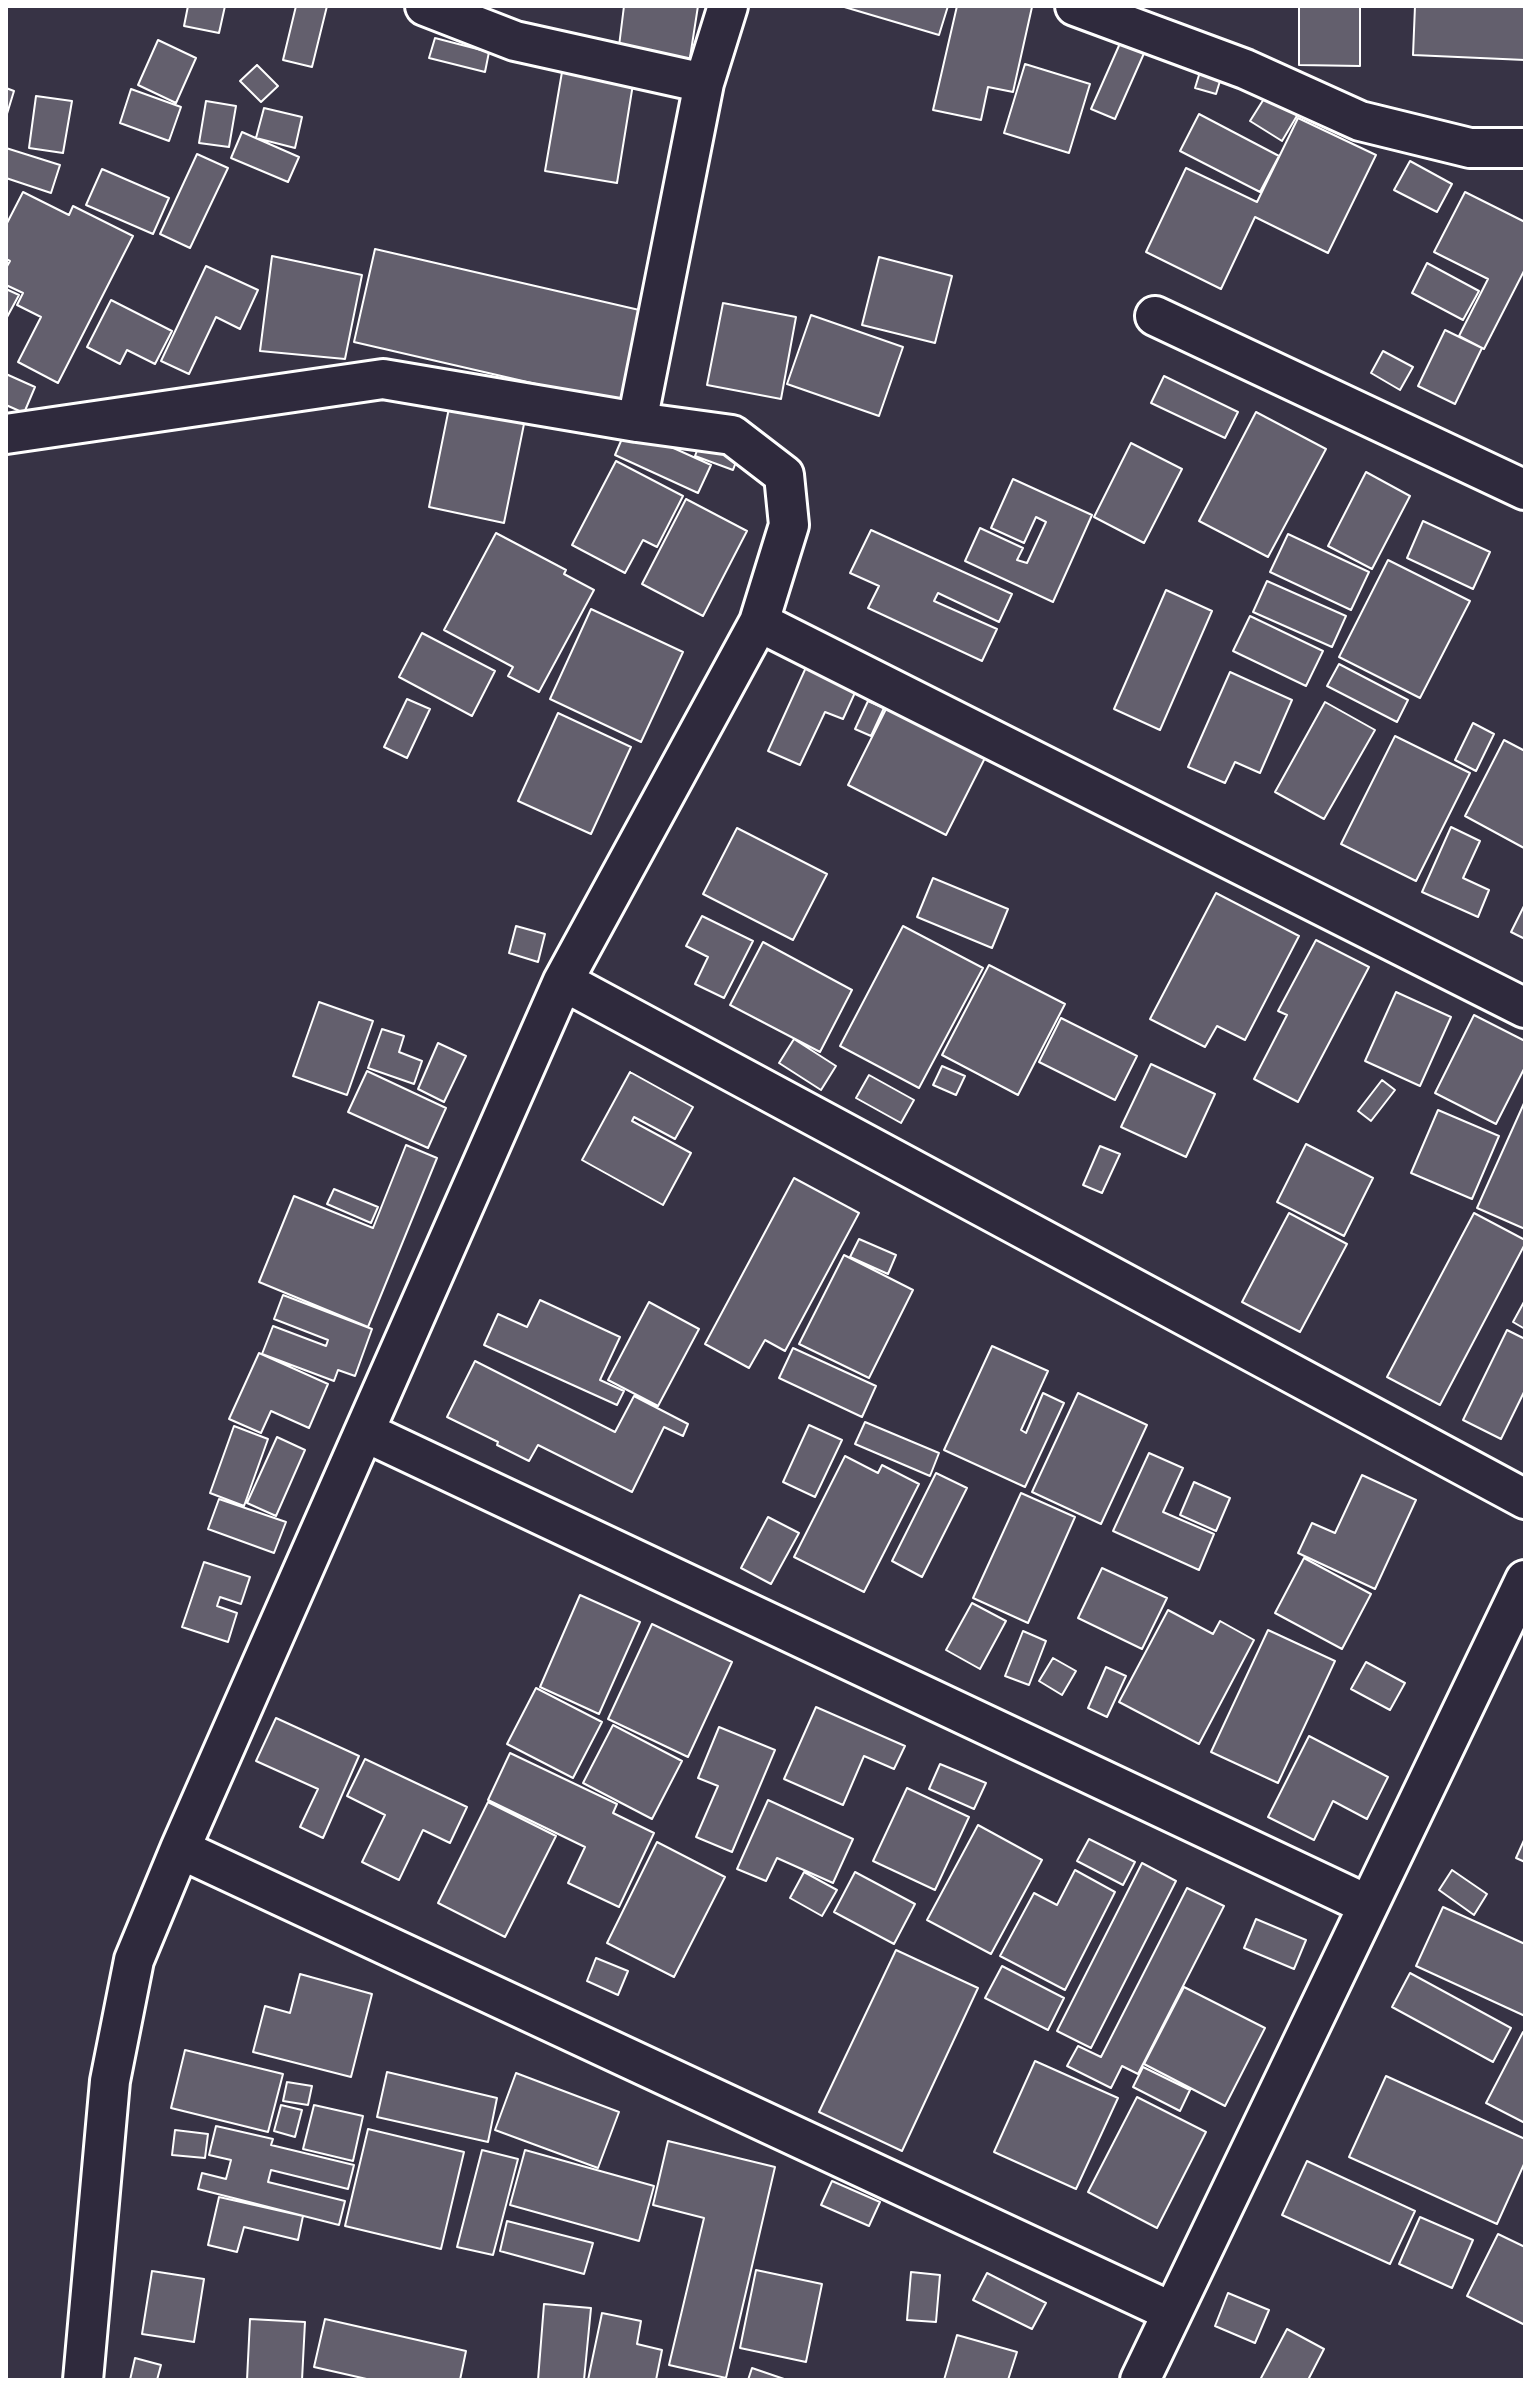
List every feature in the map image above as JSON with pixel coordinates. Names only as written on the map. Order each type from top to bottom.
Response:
[{"type":"street","points":[[425,6],[515,41],[704,83]]},
{"type":"street","points":[[637,422],[704,83],[728,6]]},
{"type":"street","points":[[1075,6],[1245,69],[1360,121],[1470,148],[1525,148]]},
{"type":"street","points":[[1155,316],[1525,490]]},
{"type":"street","points":[[6,434],[383,379],[732,435],[784,475],[789,525],[759,622],[563,981],[180,1849],[134,1960],[110,2081],[83,2380]]},
{"type":"street","points":[[759,622],[1525,1008]]},
{"type":"street","points":[[563,981],[1525,1499]]},
{"type":"street","points":[[365,1432],[1368,1905]]},
{"type":"street","points":[[1140,2380],[1525,1580]]},
{"type":"street","points":[[180,1849],[1172,2312]]},
{"type":"building","points":[[188,6],[225,6],[219,33],[184,26]]},
{"type":"building","points":[[296,6],[327,6],[312,67],[283,60]]},
{"type":"building","points":[[624,6],[698,6],[689,64],[618,54]]},
{"type":"building","points":[[841,6],[948,6],[939,35]]},
{"type":"building","points":[[957,6],[1032,7],[1013,92],[988,87],[981,120],[933,110]]},
{"type":"building","points":[[1299,6],[1360,6],[1360,66],[1299,65]]},
{"type":"building","points":[[1415,6],[1525,6],[1525,60],[1413,55]]},
{"type":"building","points":[[1125,32],[1149,42],[1115,119],[1091,109]]},
{"type":"building","points":[[435,38],[489,52],[485,72],[429,58]]},
{"type":"building","points":[[158,40],[196,58],[176,103],[138,85]]},
{"type":"building","points":[[1203,62],[1224,68],[1216,94],[1195,88]]},
{"type":"building","points":[[1025,64],[1090,84],[1069,153],[1004,133]]},
{"type":"building","points":[[257,65],[278,86],[261,102],[240,81]]},
{"type":"building","points":[[562,72],[633,84],[617,183],[545,171]]},
{"type":"building","points":[[6,88],[14,91],[6,117]]},
{"type":"building","points":[[131,89],[181,107],[169,141],[120,123]]},
{"type":"building","points":[[1267,94],[1298,114],[1282,141],[1250,121]]},
{"type":"building","points":[[36,96],[72,101],[63,153],[29,148]]},
{"type":"building","points":[[206,101],[236,106],[229,147],[199,143]]},
{"type":"building","points":[[264,108],[302,117],[295,148],[256,138]]},
{"type":"building","points":[[1199,114],[1279,156],[1260,192],[1180,151]]},
{"type":"building","points":[[1298,118],[1376,155],[1328,253],[1255,217],[1221,289],[1146,252],[1186,168],[1257,202]]},
{"type":"building","points":[[242,132],[299,157],[288,182],[231,158]]},
{"type":"building","points":[[6,148],[60,165],[51,193],[6,178]]},
{"type":"building","points":[[197,154],[228,168],[190,248],[160,234]]},
{"type":"building","points":[[1410,161],[1452,184],[1437,212],[1394,190]]},
{"type":"building","points":[[102,169],[169,198],[153,234],[86,205]]},
{"type":"building","points":[[23,192],[69,215],[73,206],[133,236],[58,383],[18,362],[41,317],[17,305],[23,293],[6,285],[6,268],[10,261],[6,259],[6,225]]},
{"type":"building","points":[[1465,192],[1525,222],[1525,269],[1484,349],[1459,336],[1488,279],[1434,252]]},
{"type":"building","points":[[375,249],[648,312],[627,405],[354,342]]},
{"type":"building","points":[[272,256],[362,275],[345,359],[260,351]]},
{"type":"building","points":[[879,257],[952,276],[935,343],[862,325]]},
{"type":"building","points":[[1427,263],[1479,291],[1463,320],[1412,293]]},
{"type":"building","points":[[206,266],[258,290],[240,329],[216,317],[189,374],[161,361]]},
{"type":"building","points":[[6,289],[19,295],[6,319]]},
{"type":"building","points":[[111,300],[172,331],[155,364],[127,350],[120,364],[87,347]]},
{"type":"building","points":[[723,303],[796,317],[781,399],[707,385]]},
{"type":"building","points":[[811,315],[903,347],[879,416],[787,384]]},
{"type":"building","points":[[1445,330],[1482,348],[1455,404],[1418,386]]},
{"type":"building","points":[[1383,351],[1413,367],[1400,390],[1371,373]]},
{"type":"building","points":[[6,374],[35,387],[24,413],[6,405]]},
{"type":"building","points":[[1164,376],[1238,412],[1225,438],[1151,403]]},
{"type":"building","points":[[450,403],[525,419],[504,523],[429,507]]},
{"type":"building","points":[[1256,412],[1326,449],[1268,557],[1199,521]]},
{"type":"building","points":[[627,427],[711,465],[698,493],[615,455]]},
{"type":"building","points":[[702,437],[740,451],[733,470],[695,456]]},
{"type":"building","points":[[1131,443],[1182,469],[1144,543],[1094,517]]},
{"type":"building","points":[[616,461],[683,496],[657,547],[643,540],[625,573],[572,545]]},
{"type":"building","points":[[1366,472],[1410,496],[1372,569],[1328,546]]},
{"type":"building","points":[[1013,479],[1092,515],[1053,602],[965,561],[980,528],[1023,548],[1017,560],[1027,563],[1046,522],[1036,517],[1024,543],[991,528]]},
{"type":"building","points":[[686,499],[747,531],[703,616],[642,584]]},
{"type":"building","points":[[1423,521],[1490,552],[1473,589],[1407,558]]},
{"type":"building","points":[[871,530],[1012,594],[999,622],[938,593],[934,601],[997,629],[982,661],[868,608],[879,586],[850,573]]},
{"type":"building","points":[[496,533],[566,570],[564,574],[594,590],[539,692],[508,676],[513,667],[444,630]]},
{"type":"building","points":[[1288,534],[1369,572],[1351,610],[1270,572]]},
{"type":"building","points":[[1388,560],[1470,601],[1420,698],[1339,657]]},
{"type":"building","points":[[1267,581],[1346,616],[1332,647],[1253,612]]},
{"type":"building","points":[[1166,590],[1212,611],[1160,730],[1114,709]]},
{"type":"building","points":[[591,609],[683,652],[641,742],[550,699]]},
{"type":"building","points":[[1250,616],[1323,651],[1306,686],[1233,651]]},
{"type":"building","points":[[422,633],[495,671],[472,716],[399,677]]},
{"type":"building","points":[[808,663],[858,686],[843,719],[825,712],[800,765],[768,751]]},
{"type":"building","points":[[1339,664],[1408,700],[1397,722],[1327,686]]},
{"type":"building","points":[[1230,672],[1292,700],[1260,773],[1235,762],[1225,783],[1188,767]]},
{"type":"building","points":[[407,699],[430,709],[407,758],[384,747]]},
{"type":"building","points":[[868,701],[884,708],[871,736],[855,729]]},
{"type":"building","points":[[1325,702],[1375,730],[1324,819],[1275,792]]},
{"type":"building","points":[[889,703],[987,754],[946,835],[848,785]]},
{"type":"building","points":[[558,713],[631,747],[591,834],[518,801]]},
{"type":"building","points":[[1473,723],[1494,734],[1476,771],[1455,760]]},
{"type":"building","points":[[1395,736],[1470,773],[1416,881],[1341,844]]},
{"type":"building","points":[[1504,740],[1525,751],[1524,848],[1465,816]]},
{"type":"building","points":[[1451,827],[1480,841],[1463,878],[1489,890],[1478,917],[1422,892]]},
{"type":"building","points":[[737,828],[827,874],[793,940],[703,894]]},
{"type":"building","points":[[933,878],[1008,909],[992,948],[917,917]]},
{"type":"building","points":[[1216,893],[1299,936],[1245,1040],[1217,1026],[1205,1047],[1150,1019]]},
{"type":"building","points":[[1525,904],[1525,939],[1511,932]]},
{"type":"building","points":[[702,916],[753,941],[724,998],[695,984],[708,957],[686,946]]},
{"type":"building","points":[[516,926],[545,934],[538,962],[509,953]]},
{"type":"building","points":[[903,926],[983,968],[919,1088],[840,1046]]},
{"type":"building","points":[[1316,940],[1369,967],[1298,1102],[1254,1079],[1287,1015],[1278,1011]]},
{"type":"building","points":[[763,942],[852,990],[820,1052],[730,1005]]},
{"type":"building","points":[[989,965],[1065,1004],[1018,1095],[942,1055]]},
{"type":"building","points":[[1396,992],[1451,1017],[1420,1086],[1365,1061]]},
{"type":"building","points":[[319,1002],[373,1021],[347,1095],[293,1076]]},
{"type":"building","points":[[1474,1015],[1525,1041],[1525,1067],[1496,1124],[1435,1093]]},
{"type":"building","points":[[1061,1018],[1137,1056],[1115,1100],[1039,1062]]},
{"type":"building","points":[[382,1029],[404,1036],[399,1052],[422,1061],[414,1084],[368,1068]]},
{"type":"building","points":[[794,1039],[836,1066],[821,1090],[779,1063]]},
{"type":"building","points":[[438,1043],[466,1056],[444,1102],[418,1089]]},
{"type":"building","points":[[1151,1064],[1215,1094],[1186,1157],[1121,1127]]},
{"type":"building","points":[[942,1066],[965,1076],[956,1095],[933,1085]]},
{"type":"building","points":[[367,1071],[446,1108],[428,1148],[348,1112]]},
{"type":"building","points":[[630,1072],[693,1107],[675,1139],[634,1117],[632,1121],[691,1153],[663,1205],[582,1160]]},
{"type":"building","points":[[869,1075],[914,1100],[901,1123],[856,1098]]},
{"type":"building","points":[[1382,1080],[1395,1090],[1371,1121],[1358,1111]]},
{"type":"building","points":[[1525,1101],[1525,1229],[1477,1208]]},
{"type":"building","points":[[1438,1110],[1499,1136],[1472,1199],[1411,1173]]},
{"type":"building","points":[[1306,1144],[1373,1178],[1344,1236],[1277,1202]]},
{"type":"building","points":[[406,1145],[437,1158],[368,1327],[259,1282],[294,1196],[373,1228]]},
{"type":"building","points":[[1100,1146],[1120,1154],[1102,1193],[1083,1185]]},
{"type":"building","points":[[794,1178],[859,1213],[785,1351],[765,1340],[749,1368],[705,1344]]},
{"type":"building","points":[[334,1189],[378,1207],[371,1223],[327,1204]]},
{"type":"building","points":[[1289,1213],[1347,1244],[1300,1332],[1242,1302]]},
{"type":"building","points":[[1474,1213],[1525,1240],[1525,1244],[1440,1405],[1387,1377]]},
{"type":"building","points":[[859,1239],[896,1255],[888,1274],[850,1257]]},
{"type":"building","points":[[844,1255],[913,1290],[869,1378],[799,1344]]},
{"type":"building","points":[[283,1295],[372,1329],[355,1376],[338,1370],[334,1381],[262,1354],[273,1326],[326,1346],[328,1340],[274,1319]]},
{"type":"building","points":[[540,1300],[620,1337],[600,1380],[624,1391],[617,1405],[484,1345],[498,1314],[527,1327]]},
{"type":"building","points":[[1525,1300],[1525,1329],[1513,1322]]},
{"type":"building","points":[[649,1302],[699,1329],[658,1406],[608,1380]]},
{"type":"building","points":[[1507,1330],[1525,1339],[1525,1390],[1501,1439],[1463,1420]]},
{"type":"building","points":[[992,1346],[1048,1371],[1021,1430],[1026,1433],[1043,1393],[1064,1403],[1025,1487],[944,1450]]},
{"type":"building","points":[[793,1348],[876,1386],[862,1417],[779,1378]]},
{"type":"building","points":[[259,1353],[328,1384],[309,1428],[271,1411],[261,1433],[229,1419]]},
{"type":"building","points":[[475,1361],[615,1432],[634,1396],[688,1424],[683,1436],[664,1427],[632,1492],[538,1445],[529,1461],[447,1417]]},
{"type":"building","points":[[1078,1393],[1147,1425],[1101,1524],[1032,1492]]},
{"type":"building","points":[[865,1422],[939,1453],[930,1476],[855,1444]]},
{"type":"building","points":[[809,1425],[842,1440],[815,1497],[783,1482]]},
{"type":"building","points":[[234,1426],[268,1439],[244,1506],[210,1493]]},
{"type":"building","points":[[277,1437],[305,1450],[276,1516],[247,1503]]},
{"type":"building","points":[[1149,1453],[1183,1468],[1163,1512],[1214,1534],[1199,1570],[1113,1531]]},
{"type":"building","points":[[845,1456],[878,1473],[882,1465],[919,1484],[864,1592],[794,1557]]},
{"type":"building","points":[[936,1473],[967,1488],[922,1577],[892,1561]]},
{"type":"building","points":[[1362,1475],[1416,1500],[1375,1589],[1298,1553],[1312,1523],[1335,1533]]},
{"type":"building","points":[[1194,1482],[1230,1498],[1216,1531],[1180,1515]]},
{"type":"building","points":[[1021,1493],[1075,1517],[1028,1623],[973,1598]]},
{"type":"building","points":[[219,1499],[286,1522],[274,1553],[208,1529]]},
{"type":"building","points":[[768,1517],[799,1533],[771,1584],[741,1568]]},
{"type":"building","points":[[1304,1558],[1371,1594],[1342,1649],[1275,1613]]},
{"type":"building","points":[[204,1562],[250,1577],[241,1604],[220,1597],[217,1606],[237,1613],[228,1642],[182,1627]]},
{"type":"building","points":[[1102,1568],[1167,1598],[1142,1649],[1078,1618]]},
{"type":"building","points":[[580,1595],[640,1622],[599,1714],[540,1687]]},
{"type":"building","points":[[972,1603],[1006,1621],[980,1669],[946,1650]]},
{"type":"building","points":[[1168,1610],[1213,1634],[1220,1621],[1254,1640],[1199,1744],[1119,1702]]},
{"type":"building","points":[[652,1624],[732,1662],[688,1757],[608,1719]]},
{"type":"building","points":[[1268,1630],[1335,1661],[1278,1783],[1211,1752]]},
{"type":"building","points":[[1023,1631],[1046,1641],[1029,1685],[1005,1676]]},
{"type":"building","points":[[1053,1658],[1076,1671],[1062,1695],[1039,1681]]},
{"type":"building","points":[[1366,1662],[1405,1683],[1390,1710],[1351,1689]]},
{"type":"building","points":[[1106,1667],[1126,1676],[1107,1717],[1088,1708]]},
{"type":"building","points":[[536,1688],[602,1722],[573,1778],[507,1744]]},
{"type":"building","points":[[816,1707],[905,1746],[894,1769],[864,1756],[843,1805],[784,1779]]},
{"type":"building","points":[[276,1718],[359,1756],[323,1838],[300,1827],[318,1789],[256,1761]]},
{"type":"building","points":[[613,1725],[682,1761],[652,1819],[583,1783]]},
{"type":"building","points":[[719,1727],[775,1750],[732,1852],[696,1837],[718,1786],[698,1778]]},
{"type":"building","points":[[1309,1736],[1388,1777],[1367,1819],[1333,1801],[1314,1840],[1268,1817]]},
{"type":"building","points":[[510,1753],[617,1804],[613,1813],[654,1833],[619,1907],[568,1883],[585,1847],[488,1800]]},
{"type":"building","points":[[365,1759],[467,1807],[450,1843],[423,1830],[399,1880],[362,1862],[385,1815],[347,1796]]},
{"type":"building","points":[[940,1764],[986,1783],[974,1809],[929,1789]]},
{"type":"building","points":[[907,1788],[969,1817],[935,1890],[873,1861]]},
{"type":"building","points":[[768,1800],[853,1839],[833,1883],[777,1858],[766,1881],[737,1869]]},
{"type":"building","points":[[488,1802],[556,1836],[505,1937],[438,1903]]},
{"type":"building","points":[[978,1825],[1042,1860],[991,1954],[927,1920]]},
{"type":"building","points":[[1525,1838],[1525,1862],[1516,1858]]},
{"type":"building","points":[[1089,1839],[1135,1862],[1123,1885],[1077,1861]]},
{"type":"building","points":[[657,1842],[725,1877],[674,1977],[607,1943]]},
{"type":"building","points":[[1142,1863],[1176,1881],[1091,2048],[1057,2031]]},
{"type":"building","points":[[1075,1870],[1115,1892],[1065,1990],[1000,1956],[1034,1893],[1057,1905]]},
{"type":"building","points":[[1452,1870],[1487,1894],[1474,1915],[1439,1890]]},
{"type":"building","points":[[804,1872],[837,1890],[822,1916],[790,1898]]},
{"type":"building","points":[[855,1872],[915,1904],[894,1944],[834,1912]]},
{"type":"building","points":[[1187,1888],[1224,1906],[1138,2074],[1122,2066],[1111,2088],[1067,2066],[1078,2046],[1101,2057]]},
{"type":"building","points":[[1443,1907],[1525,1944],[1525,2016],[1416,1966]]},
{"type":"building","points":[[1256,1919],[1306,1940],[1294,1969],[1244,1948]]},
{"type":"building","points":[[896,1950],[978,1988],[902,2151],[819,2112]]},
{"type":"building","points":[[596,1958],[628,1971],[618,1995],[587,1981]]},
{"type":"building","points":[[1002,1966],[1064,1998],[1048,2030],[985,1998]]},
{"type":"building","points":[[1410,1973],[1511,2028],[1493,2062],[1392,2007]]},
{"type":"building","points":[[300,1974],[372,1994],[351,2077],[253,2052],[265,2006],[290,2013]]},
{"type":"building","points":[[1184,1987],[1265,2028],[1225,2106],[1144,2064]]},
{"type":"building","points":[[1525,2033],[1525,2123],[1486,2103]]},
{"type":"building","points":[[185,2050],[283,2074],[268,2132],[171,2108]]},
{"type":"building","points":[[1035,2061],[1118,2098],[1076,2189],[994,2152]]},
{"type":"building","points":[[1143,2067],[1190,2090],[1180,2111],[1133,2087]]},
{"type":"building","points":[[387,2072],[497,2098],[488,2142],[377,2117]]},
{"type":"building","points":[[516,2073],[619,2112],[598,2168],[495,2130]]},
{"type":"building","points":[[1386,2076],[1525,2139],[1525,2162],[1497,2224],[1349,2157]]},
{"type":"building","points":[[287,2082],[312,2086],[308,2105],[283,2101]]},
{"type":"building","points":[[1137,2097],[1206,2132],[1157,2228],[1088,2192]]},
{"type":"building","points":[[281,2105],[302,2110],[295,2137],[274,2131]]},
{"type":"building","points":[[314,2105],[363,2116],[353,2161],[303,2149]]},
{"type":"building","points":[[216,2126],[273,2139],[271,2145],[354,2165],[348,2189],[271,2170],[268,2182],[345,2201],[339,2225],[198,2189],[202,2173],[226,2179],[231,2160],[209,2155]]},
{"type":"building","points":[[368,2129],[464,2152],[441,2249],[345,2226]]},
{"type":"building","points":[[175,2130],[208,2134],[205,2158],[172,2155]]},
{"type":"building","points":[[668,2141],[775,2167],[726,2378],[669,2365],[704,2218],[653,2205]]},
{"type":"building","points":[[482,2150],[518,2159],[493,2255],[457,2247]]},
{"type":"building","points":[[525,2150],[654,2186],[639,2241],[510,2205]]},
{"type":"building","points":[[1307,2161],[1415,2211],[1390,2264],[1282,2215]]},
{"type":"building","points":[[832,2181],[880,2202],[869,2226],[821,2205]]},
{"type":"building","points":[[219,2197],[303,2216],[298,2240],[244,2227],[237,2252],[208,2245]]},
{"type":"building","points":[[1420,2217],[1473,2240],[1452,2288],[1399,2264]]},
{"type":"building","points":[[507,2221],[593,2243],[584,2274],[500,2251]]},
{"type":"building","points":[[1498,2234],[1525,2247],[1525,2325],[1467,2296]]},
{"type":"building","points":[[756,2270],[822,2284],[806,2362],[740,2348]]},
{"type":"building","points":[[152,2271],[204,2279],[194,2342],[142,2334]]},
{"type":"building","points":[[911,2272],[940,2275],[936,2322],[907,2320]]},
{"type":"building","points":[[987,2273],[1046,2303],[1032,2329],[973,2300]]},
{"type":"building","points":[[1228,2293],[1269,2310],[1255,2343],[1215,2326]]},
{"type":"building","points":[[544,2304],[591,2308],[584,2380],[538,2380]]},
{"type":"building","points":[[602,2313],[641,2321],[637,2344],[662,2350],[656,2380],[588,2380]]},
{"type":"building","points":[[250,2319],[305,2322],[302,2380],[247,2380]]},
{"type":"building","points":[[325,2319],[466,2351],[460,2380],[371,2380],[314,2367]]},
{"type":"building","points":[[1287,2329],[1324,2349],[1308,2380],[1260,2380]]},
{"type":"building","points":[[957,2335],[1017,2352],[1008,2380],[944,2380]]},
{"type":"building","points":[[135,2358],[161,2365],[157,2380],[130,2380]]},
{"type":"building","points":[[752,2368],[787,2380],[748,2380]]}]
